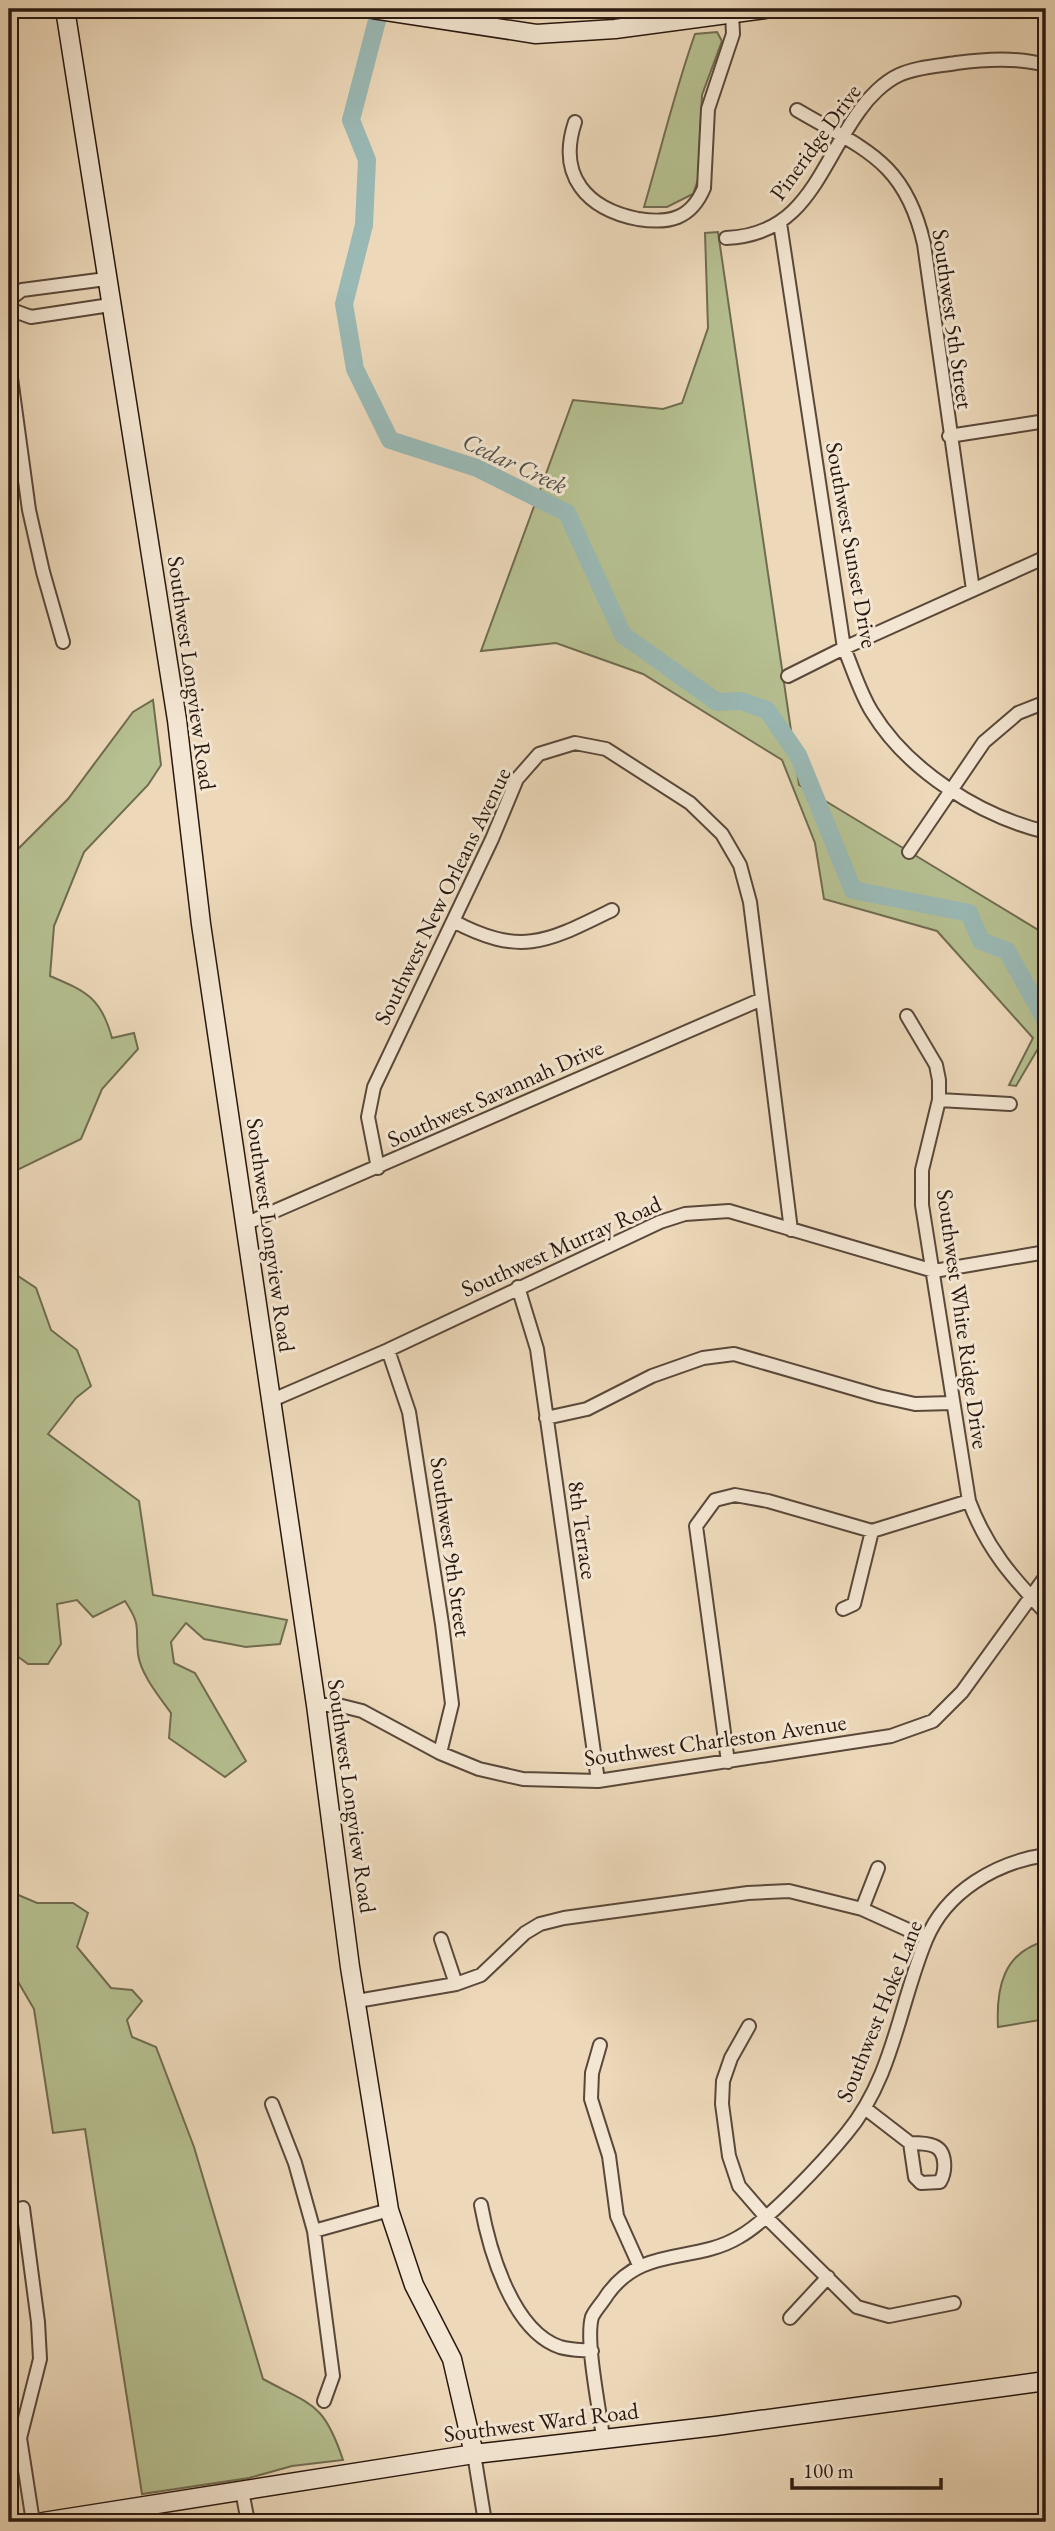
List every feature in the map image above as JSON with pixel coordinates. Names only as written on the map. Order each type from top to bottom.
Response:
[{"type":"street","name":"Southwest Longview Road","points":[[65,9],[177,720],[201,925],[316,1705],[336,1868],[389,2210],[414,2285],[452,2359],[474,2454]]},
{"type":"street","points":[[373,9],[536,34],[765,9]]},
{"type":"street","points":[[575,122],[569,147],[572,169],[581,187],[601,208],[616,215],[659,222],[677,218],[692,209],[704,188],[708,109],[733,34],[732,13]]},
{"type":"street","name":"Pineridge Drive","points":[[780,223],[799,208],[841,136],[869,97],[898,75],[932,66],[1006,58],[1046,65]]},
{"type":"street","name":"Southwest 5th Street","points":[[797,110],[873,155],[900,181],[916,211],[924,244],[949,436],[973,590]]},
{"type":"street","points":[[726,238],[753,236],[780,223]]},
{"type":"street","name":"Southwest Sunset Drive","points":[[780,223],[844,648],[870,710],[893,743],[915,765],[994,814],[1046,832]]},
{"type":"street","points":[[9,300],[22,290],[106,279]]},
{"type":"street","points":[[9,309],[31,317],[110,305]]},
{"type":"street","points":[[9,363],[29,510],[63,642]]},
{"type":"street","points":[[949,436],[1046,421]]},
{"type":"street","points":[[788,676],[1046,557]]},
{"type":"street","points":[[909,852],[984,742],[1000,725],[1017,713],[1046,702]]},
{"type":"street","name":"Southwest New Orleans Avenue","points":[[378,1168],[368,1117],[374,1087],[517,779],[540,754],[575,743],[606,749],[690,803],[722,834],[740,865],[750,902],[791,1230]]},
{"type":"street","points":[[453,921],[482,936],[510,944],[559,937],[612,910]]},
{"type":"street","name":"Southwest Savannah Drive","points":[[244,1224],[762,999]]},
{"type":"street","name":"Southwest White Ridge Drive","points":[[907,1016],[936,1065],[939,1100],[922,1170],[922,1205],[969,1501],[991,1548],[1008,1573],[1046,1613]]},
{"type":"street","points":[[939,1100],[1010,1104]]},
{"type":"street","name":"Southwest Murray Road","points":[[270,1401],[388,1350],[660,1222],[685,1214],[729,1211],[934,1271],[1046,1252]]},
{"type":"street","name":"8th Terrace","points":[[518,1287],[537,1349],[598,1781]]},
{"type":"street","name":"Southwest 9th Street","points":[[388,1350],[409,1412],[444,1637],[452,1704],[440,1753]]},
{"type":"street","points":[[546,1418],[587,1409],[652,1376],[703,1357],[734,1354],[903,1401],[952,1403]]},
{"type":"street","points":[[727,1762],[696,1526],[715,1500],[734,1495],[768,1501],[872,1531],[969,1501]]},
{"type":"street","points":[[843,1609],[854,1604],[872,1531]]},
{"type":"street","name":"Southwest Charleston Avenue","points":[[316,1705],[338,1705],[362,1710],[440,1753],[479,1769],[523,1779],[598,1781],[891,1737],[933,1720],[962,1692],[1032,1599],[1046,1576]]},
{"type":"street","name":"Southwest Hoke Lane","points":[[603,2438],[592,2351],[592,2317],[613,2287],[639,2265],[726,2244],[765,2216],[844,2137],[866,2109],[886,2065],[926,1938],[945,1910],[978,1879],[1000,1867],[1046,1855]]},
{"type":"street","points":[[862,1909],[878,1868]]},
{"type":"street","points":[[357,2001],[456,1984],[481,1975],[525,1933],[540,1924],[564,1918],[779,1891],[810,1895],[862,1909],[926,1938]]},
{"type":"street","points":[[441,1939],[456,1984]]},
{"type":"street","points":[[749,2026],[731,2057],[723,2081],[722,2104],[729,2156],[739,2186],[765,2216],[848,2299],[870,2313],[889,2316],[954,2303]]},
{"type":"street","points":[[600,2045],[592,2073],[591,2098],[609,2156],[617,2216],[639,2265]]},
{"type":"street","points":[[272,2104],[295,2163],[313,2231],[333,2376],[324,2401]]},
{"type":"street","points":[[866,2109],[910,2143]]},
{"type":"street","points":[[481,2205],[514,2307],[536,2332],[559,2347],[592,2351]]},
{"type":"street","points":[[9,2211],[23,2208],[38,2322],[40,2359],[20,2438],[33,2522]]},
{"type":"street","points":[[313,2231],[389,2210]]},
{"type":"street","points":[[790,2318],[828,2277]]},
{"type":"street","name":"Southwest Ward Road","points":[[43,2522],[474,2454],[783,2418],[1046,2381]]},
{"type":"street","points":[[474,2454],[485,2522]]},
{"type":"street","points":[[242,2491],[248,2522]]},
{"type":"green space","points":[[484,9],[615,9],[550,14]]},
{"type":"green space","points":[[717,32],[722,41],[702,95],[698,180],[693,194],[667,207],[644,207],[695,34]]},
{"type":"green space","points":[[718,232],[799,785],[1040,931],[1046,931],[1046,1035],[1016,1086],[1009,1085],[1033,1038],[937,931],[824,899],[815,843],[782,760],[643,674],[556,643],[481,651],[573,400],[663,409],[682,403],[708,328],[705,233]]},
{"type":"green space","points":[[153,700],[161,765],[148,785],[84,852],[54,926],[50,976],[82,991],[97,1004],[112,1038],[134,1033],[138,1049],[102,1089],[81,1139],[9,1174],[9,858],[68,799],[133,712]]},
{"type":"green space","points":[[9,1270],[36,1288],[51,1330],[77,1350],[91,1386],[76,1398],[48,1434],[139,1501],[153,1595],[287,1620],[280,1644],[246,1647],[204,1639],[186,1623],[171,1642],[174,1663],[195,1673],[246,1761],[225,1777],[169,1738],[171,1713],[143,1670],[138,1654],[136,1622],[125,1601],[93,1617],[77,1600],[57,1604],[61,1644],[48,1664],[28,1664],[9,1650]]},
{"type":"green space","points":[[9,1891],[37,1903],[73,1903],[88,1913],[77,1947],[111,1988],[132,1990],[142,2001],[127,2020],[132,2037],[156,2047],[194,2147],[263,2379],[305,2401],[323,2416],[343,2460],[292,2466],[249,2478],[142,2494],[85,2129],[53,2133],[34,2009],[10,1968],[17,1945],[9,1946]]},
{"type":"green space","points":[[1046,1941],[1046,2019],[998,2027],[999,1999],[1005,1973],[1020,1954]]},
{"type":"waterway","name":"Cedar Creek","points":[[380,9],[351,120],[367,160],[364,225],[344,304],[355,369],[390,440],[477,468],[567,513],[623,635],[717,702],[741,701],[767,710],[798,755],[853,890],[969,913],[981,941],[1007,951],[1046,1021]]}]
